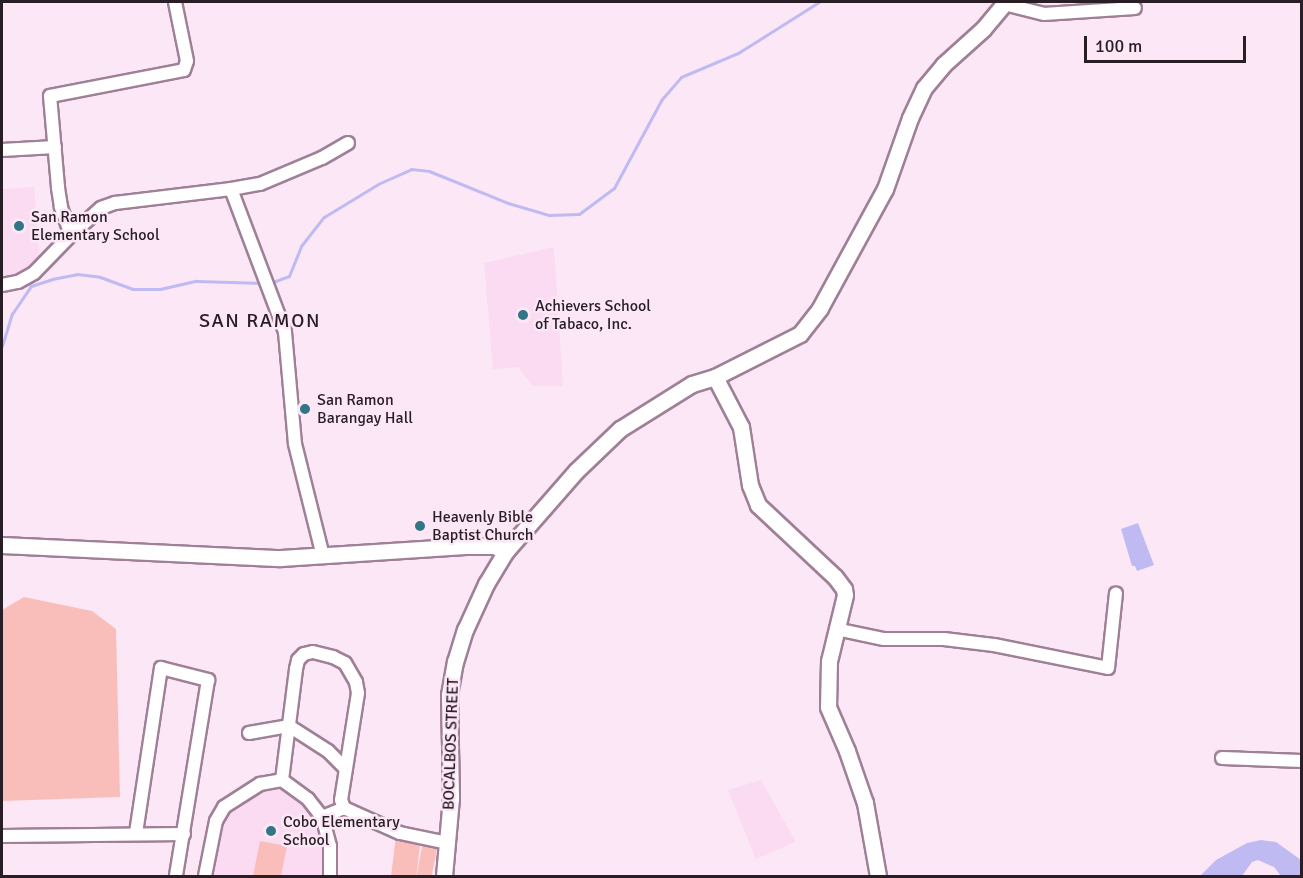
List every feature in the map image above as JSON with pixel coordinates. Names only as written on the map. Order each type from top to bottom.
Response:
[{"type":"street","points":[[71,235],[61,207],[50,96],[184,70],[187,61],[175,2]]},
{"type":"street","points":[[1005,3],[1044,14],[1135,8]]},
{"type":"street","name":"BOCALBOS STREET","points":[[444,876],[451,798],[449,695],[455,662],[486,584],[506,551],[607,440],[692,384],[715,377],[800,334],[820,308],[885,189],[910,118],[924,88],[983,29],[1005,3]]},
{"type":"street","points":[[2,285],[18,282],[34,273],[101,208],[115,203],[260,184],[322,158],[348,143]]},
{"type":"street","points":[[2,150],[55,147]]},
{"type":"street","points":[[231,189],[289,348],[295,444],[323,556]]},
{"type":"street","points":[[715,377],[741,427],[750,485],[758,505],[842,586],[845,595],[829,661],[828,707],[847,751],[865,803],[878,876]]},
{"type":"street","points":[[2,545],[281,558],[469,546],[494,546],[506,551]]},
{"type":"street","points":[[836,629],[884,639],[944,639],[994,645],[1108,668],[1116,593]]},
{"type":"street","points":[[282,780],[298,660],[304,654],[313,652],[333,657],[345,663],[351,671],[358,693],[341,800],[344,808],[400,833],[447,843]]},
{"type":"street","points":[[136,833],[161,668],[208,680],[177,876]]},
{"type":"street","points":[[249,733],[289,726],[328,751],[346,769]]},
{"type":"street","points":[[1222,758],[1302,761]]},
{"type":"street","points":[[206,876],[216,821],[224,807],[260,784],[282,780],[303,794],[322,817],[330,846],[330,876]]},
{"type":"street","points":[[322,817],[344,808]]},
{"type":"street","points":[[2,836],[183,834]]},
{"type":"shaded area","name":"San Ramon Elementary School","points":[[34,187],[40,262],[17,280],[2,282],[2,189]]},
{"type":"shaded area","name":"Achievers School of Tabaco, Inc.","points":[[554,247],[563,386],[533,386],[518,367],[493,369],[484,263]]},
{"type":"shaded area","points":[[1138,523],[1154,565],[1137,571],[1135,566],[1132,566],[1121,529]]},
{"type":"shaded area","points":[[24,597],[92,611],[116,629],[120,797],[2,801],[2,610]]},
{"type":"shaded area","points":[[761,780],[796,842],[756,859],[728,790]]},
{"type":"shaded area","name":"Cobo Elementary School","points":[[280,785],[303,799],[321,822],[328,854],[325,876],[208,876],[215,840],[231,807],[258,789]]},
{"type":"shaded area","points":[[396,836],[421,839],[416,876],[391,875]]},
{"type":"shaded area","points":[[1261,840],[1276,842],[1301,860],[1301,876],[1281,876],[1274,867],[1258,860],[1252,862],[1242,876],[1200,876],[1216,860],[1247,843]]},
{"type":"shaded area","points":[[260,841],[287,846],[281,876],[253,876]]},
{"type":"shaded area","points":[[423,842],[438,845],[432,876],[417,875]]},
{"type":"waterway","points":[[270,283],[289,276],[301,246],[324,217],[378,184],[411,169],[429,171],[508,203],[549,215],[579,214],[614,188],[662,99],[681,77],[738,53],[819,2]]},
{"type":"waterway","points":[[2,346],[12,314],[31,286],[52,279],[77,274],[100,277],[133,289],[160,289],[196,281],[264,283]]},
{"type":"place","name":"San Ramon Elementary School","points":[[19,226]]},
{"type":"place","name":"Achievers School of Tabaco, Inc.","points":[[523,315]]},
{"type":"place","name":"San Ramon Barangay Hall","points":[[305,409]]},
{"type":"place","name":"Heavenly Bible Baptist Church","points":[[420,526]]},
{"type":"place","name":"Cobo Elementary School","points":[[271,831]]},
{"type":"district","name":"SAN RAMON","points":[[260,320]]}]
